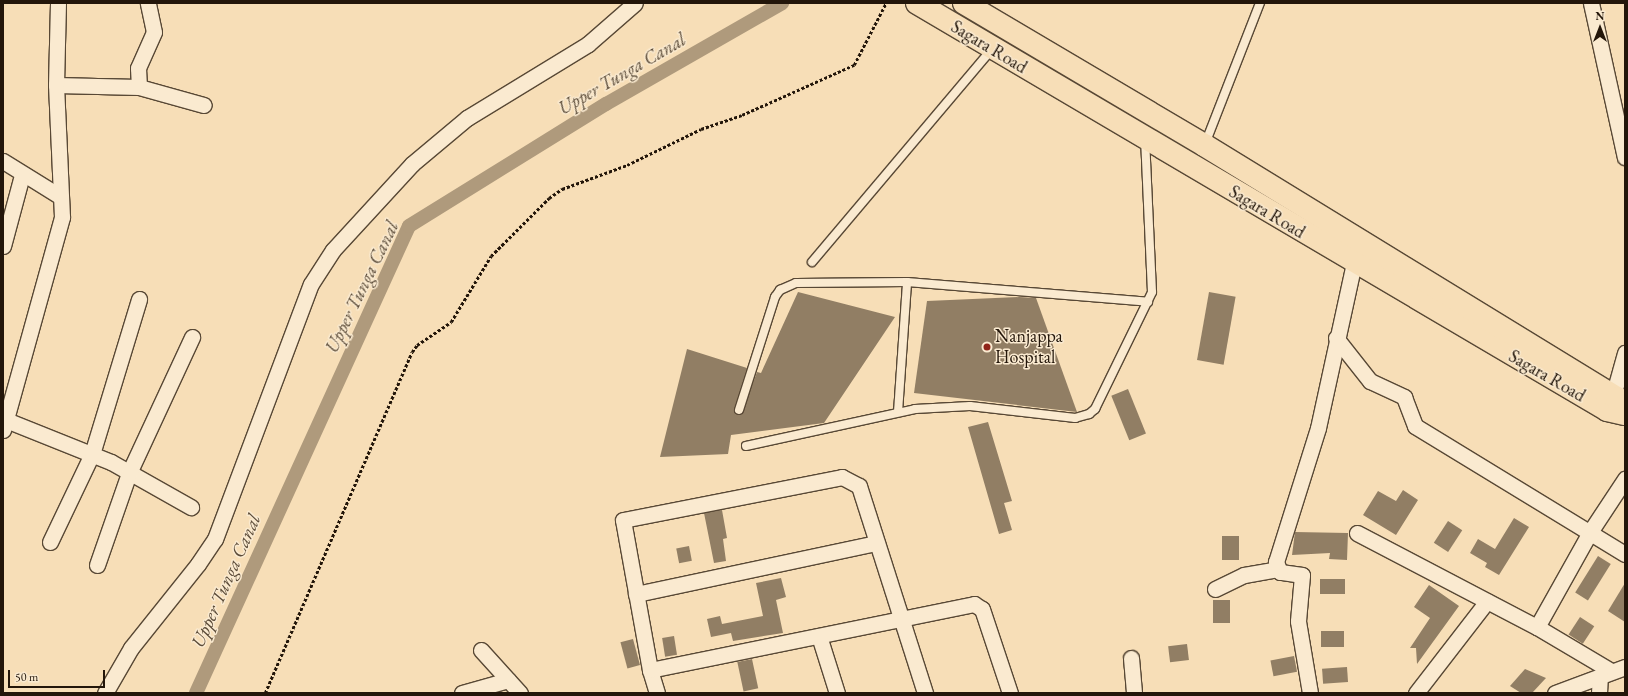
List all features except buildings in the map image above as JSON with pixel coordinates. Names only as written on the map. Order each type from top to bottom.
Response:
[{"type":"highway","name":"Sagara Road","points":[[917,3],[1145,140],[1607,410],[1620,407]]},
{"type":"highway","name":"Sagara Road","points":[[970,4],[1204,145],[1620,407]]},
{"type":"street","points":[[58,3],[56,85],[61,197],[60,236],[5,425],[92,454],[129,472],[191,507]]},
{"type":"street","points":[[139,87],[138,68],[154,32],[148,3]]},
{"type":"street","points":[[105,693],[131,648],[198,564],[215,539],[311,284],[333,250],[412,164],[467,118],[588,44],[635,3]]},
{"type":"street","points":[[1591,3],[1625,157]]},
{"type":"street","points":[[56,85],[139,87],[204,105]]},
{"type":"street","points":[[3,162],[22,176],[61,197]]},
{"type":"street","points":[[3,246],[22,176]]},
{"type":"street","points":[[1277,569],[1276,562],[1318,428],[1336,338],[1354,263]]},
{"type":"street","points":[[50,542],[92,454],[140,299]]},
{"type":"street","points":[[97,565],[129,472],[192,338]]},
{"type":"street","points":[[1336,338],[1370,381],[1404,397],[1415,426],[1625,554]]},
{"type":"street","points":[[1620,407],[1625,352]]},
{"type":"street","points":[[657,693],[650,670],[622,525],[625,519],[842,477],[859,486],[900,619],[925,693]]},
{"type":"street","points":[[1537,627],[1590,532],[1625,478]]},
{"type":"street","points":[[1357,533],[1537,627],[1612,671]]},
{"type":"street","points":[[636,594],[876,542]]},
{"type":"street","points":[[1215,589],[1244,576],[1277,569],[1302,576],[1298,621],[1310,693]]},
{"type":"street","points":[[1416,693],[1487,601]]},
{"type":"street","points":[[650,670],[969,604],[978,605],[1010,693]]},
{"type":"street","points":[[819,636],[836,693]]},
{"type":"street","points":[[480,650],[520,693]]},
{"type":"street","points":[[1131,658],[1134,693]]},
{"type":"street","points":[[1555,693],[1612,671]]},
{"type":"street","points":[[1599,693],[1612,671]]},
{"type":"street","points":[[462,693],[508,680]]},
{"type":"lane","points":[[1204,145],[1260,3]]},
{"type":"lane","points":[[812,262],[992,49]]},
{"type":"lane","points":[[746,446],[898,412],[955,406],[1075,418],[1089,414],[1095,409],[1148,302],[1153,286],[1145,140]]},
{"type":"lane","points":[[739,410],[775,296],[780,290],[804,281],[907,282],[1148,302]]},
{"type":"lane","points":[[898,412],[907,282]]},
{"type":"path","points":[[264,693],[412,352],[417,345],[451,322],[491,256],[562,189],[627,165],[701,129],[742,115],[854,65],[886,3]]},
{"type":"waterway","name":"Upper Tunga Canal","points":[[196,693],[409,226],[606,104],[782,3]]},
{"type":"place","name":"Nanjappa Hospital","points":[[987,347]]}]
